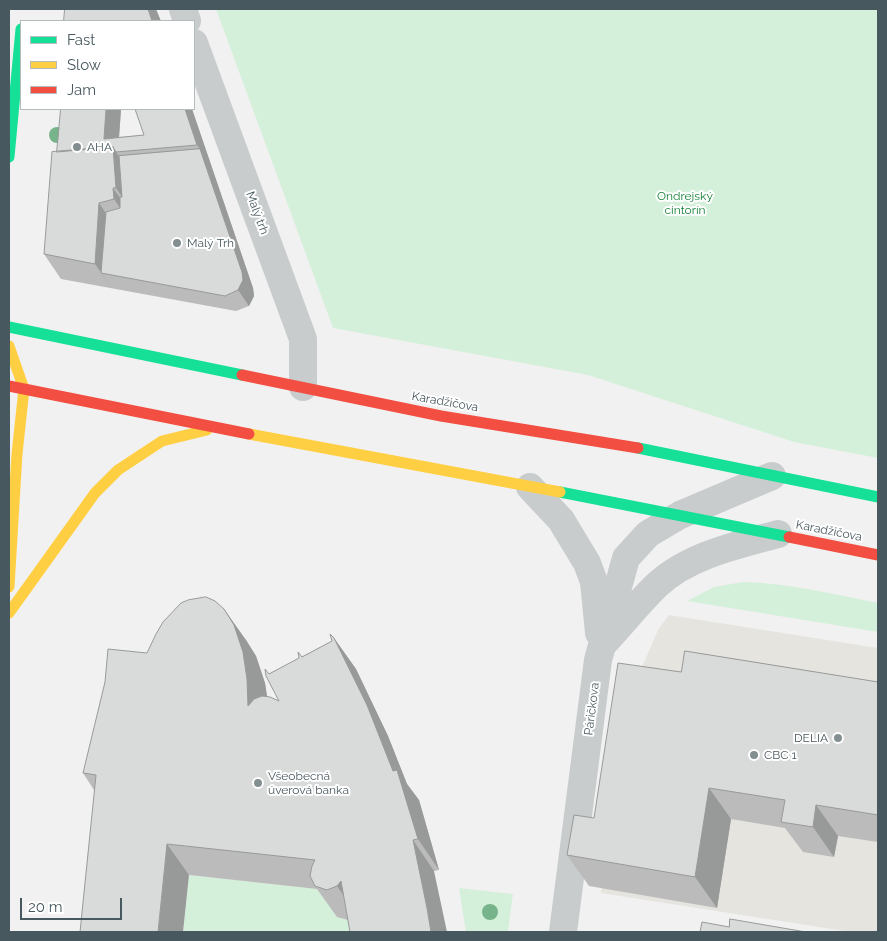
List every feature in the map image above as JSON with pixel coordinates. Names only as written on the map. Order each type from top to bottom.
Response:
[{"type":"main road","points":[[9,158],[20,40]]},
{"type":"main road","name":"Karadžičova","points":[[9,327],[441,416],[616,444],[878,497]]},
{"type":"main road","points":[[9,346],[24,389],[17,454],[9,587]]},
{"type":"main road","name":"Karadžičova","points":[[9,386],[216,428],[680,515],[878,555]]},
{"type":"main road","points":[[9,613],[96,493],[118,470],[162,441],[216,428]]},
{"type":"street","name":"Malý trh","points":[[195,46],[303,339],[303,387]]},
{"type":"street","name":"Páričkova","points":[[562,932],[601,647],[626,558],[648,534],[680,515],[772,476]]},
{"type":"street","points":[[530,487],[561,520],[587,563],[594,582],[601,647]]},
{"type":"street","points":[[601,647],[658,584],[688,564],[722,549],[778,534]]},
{"type":"shaded area","points":[[669,615],[878,648],[878,932],[851,932],[601,893],[632,690],[658,630]]},
{"type":"green space","name":"Ondrejský cintorín","points":[[216,9],[878,9],[878,458],[794,442],[588,375],[333,328]]},
{"type":"green space","points":[[743,582],[794,587],[878,603],[878,632],[687,601],[714,587]]},
{"type":"green space","points":[[189,875],[328,890],[348,920],[366,932],[183,932]]},
{"type":"green space","points":[[459,888],[513,894],[508,932],[466,932]]},
{"type":"building","points":[[65,9],[148,9],[152,20],[64,20]]},
{"type":"building","points":[[61,110],[106,110],[104,139],[144,135],[135,110],[185,110],[197,145],[116,152],[113,147],[57,152]]},
{"type":"building","points":[[113,147],[116,188],[113,188],[114,199],[99,203],[95,264],[44,254],[52,152]]},
{"type":"building","name":"Malý Trh","points":[[200,149],[242,272],[243,280],[238,290],[225,296],[101,273],[106,212],[120,208],[120,197],[122,197],[119,156]]},
{"type":"building","name":"Všeobecná úverová banka","points":[[206,597],[215,601],[224,609],[234,625],[243,652],[248,706],[254,699],[262,696],[279,701],[266,676],[265,669],[269,674],[299,658],[298,652],[302,657],[332,641],[330,634],[334,638],[367,705],[393,771],[397,770],[418,839],[413,840],[431,932],[350,932],[341,881],[337,886],[327,890],[315,886],[310,876],[315,860],[167,844],[158,932],[80,932],[96,775],[83,773],[105,682],[108,649],[147,653],[163,622],[181,603]]},
{"type":"building","name":"CBC 1","points":[[685,651],[878,682],[878,815],[816,805],[813,827],[781,822],[785,800],[709,788],[695,877],[567,855],[574,815],[594,818],[618,663],[681,672]]},
{"type":"building","points":[[730,919],[806,932],[700,932],[702,922],[729,927]]},
{"type":"traffic: fast","points":[[9,157],[20,40]]},
{"type":"traffic: fast","points":[[9,327],[242,375]]},
{"type":"traffic: fast","points":[[638,448],[878,497]]},
{"type":"traffic: fast","points":[[560,492],[789,537]]},
{"type":"traffic: slow","points":[[9,346],[24,389],[17,454],[9,587]]},
{"type":"traffic: slow","points":[[9,613],[95,493],[118,470],[162,441],[207,430]]},
{"type":"traffic: slow","points":[[249,434],[560,492]]},
{"type":"traffic: jam","points":[[242,375],[441,416],[638,448]]},
{"type":"traffic: jam","points":[[9,386],[249,434]]},
{"type":"traffic: jam","points":[[789,537],[878,555]]},
{"type":"place","name":"AHA","points":[[77,147]]},
{"type":"place","name":"Malý Trh","points":[[177,243]]},
{"type":"place","name":"DELIA","points":[[838,738]]},
{"type":"place","name":"CBC 1","points":[[754,755]]},
{"type":"place","name":"Všeobecná úverová banka","points":[[258,783]]}]
